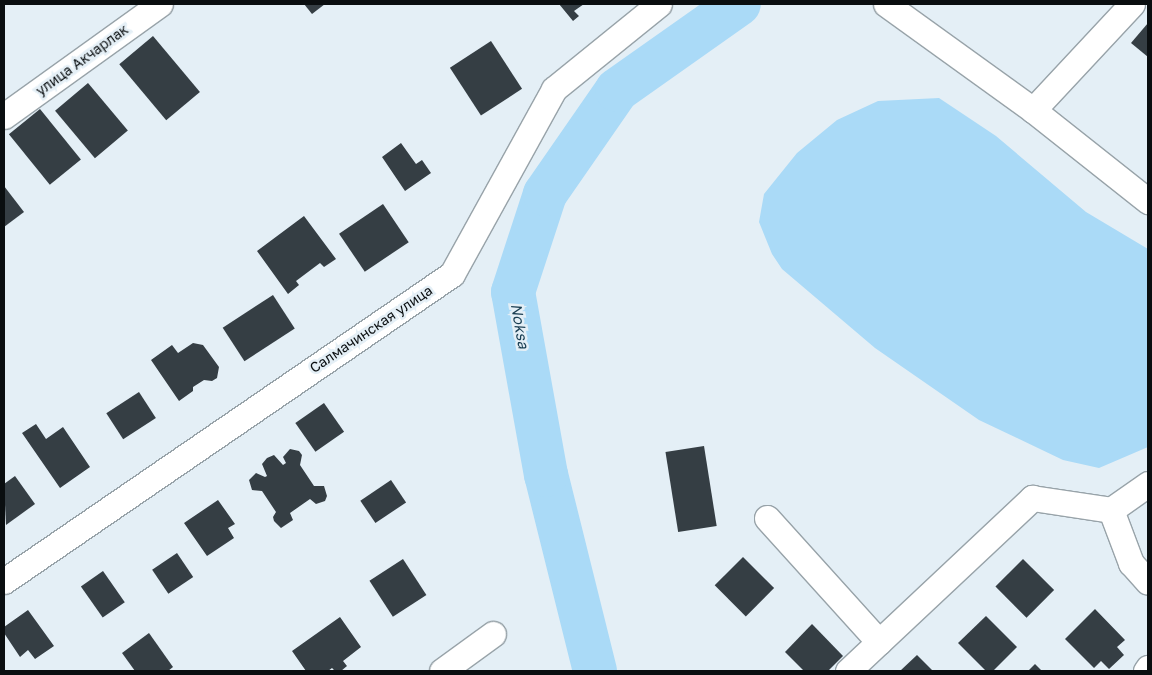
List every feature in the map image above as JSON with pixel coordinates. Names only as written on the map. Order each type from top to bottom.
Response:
[{"type":"street","name":"улица Акчарлак","points":[[4,116],[160,4]]},
{"type":"street","name":"Салмачинская улица","points":[[4,581],[452,274],[554,89],[659,4]]},
{"type":"street","points":[[886,4],[1033,110],[1148,201]]},
{"type":"street","points":[[1033,110],[1132,4]]},
{"type":"street","points":[[848,671],[1032,498],[1111,510],[1148,484]]},
{"type":"street","points":[[1111,510],[1131,563],[1148,582]]},
{"type":"street","points":[[767,518],[879,642]]},
{"type":"street","points":[[442,671],[493,634]]},
{"type":"water","points":[[939,98],[996,136],[1086,212],[1148,249],[1148,447],[1099,468],[1063,460],[979,420],[875,348],[782,269],[772,254],[759,222],[764,194],[797,153],[837,120],[878,101]]},
{"type":"building","points":[[304,4],[325,4],[312,14]]},
{"type":"building","points":[[559,4],[584,4],[574,11],[579,16],[573,21]]},
{"type":"building","points":[[1148,23],[1148,57],[1131,43]]},
{"type":"building","points":[[153,36],[200,92],[166,120],[119,64]]},
{"type":"building","points":[[491,41],[522,89],[481,115],[450,68]]},
{"type":"building","points":[[88,83],[128,130],[95,158],[55,111]]},
{"type":"building","points":[[40,109],[81,160],[50,185],[9,134]]},
{"type":"building","points":[[401,143],[416,164],[422,160],[431,173],[405,191],[382,157]]},
{"type":"building","points":[[4,186],[24,212],[4,227]]},
{"type":"building","points":[[383,204],[409,242],[365,272],[339,234]]},
{"type":"building","points":[[304,216],[336,259],[324,267],[320,263],[296,281],[299,285],[288,294],[257,251]]},
{"type":"building","points":[[273,295],[295,329],[244,361],[223,328]]},
{"type":"building","points":[[193,343],[203,345],[219,367],[217,378],[212,381],[204,380],[193,387],[193,391],[179,401],[151,360],[172,345],[178,353]]},
{"type":"building","points":[[139,392],[156,418],[123,439],[106,413]]},
{"type":"building","points":[[324,403],[344,432],[315,452],[295,423]]},
{"type":"building","points":[[36,424],[46,439],[63,427],[90,467],[60,488],[22,433]]},
{"type":"building","points":[[704,446],[717,526],[678,532],[665,452]]},
{"type":"building","points":[[290,449],[299,451],[302,455],[300,465],[314,486],[324,486],[327,496],[325,501],[316,504],[310,499],[290,513],[293,520],[281,528],[274,521],[273,517],[276,512],[262,491],[252,490],[249,480],[256,473],[267,476],[262,464],[267,458],[274,455],[283,465],[286,463],[283,457]]},
{"type":"building","points":[[15,476],[35,504],[6,525],[4,484]]},
{"type":"building","points":[[391,480],[406,502],[375,523],[360,501]]},
{"type":"building","points":[[218,500],[235,524],[228,528],[234,538],[207,556],[184,523]]},
{"type":"building","points":[[177,553],[193,577],[168,594],[152,570]]},
{"type":"building","points":[[743,557],[774,588],[746,616],[715,585]]},
{"type":"building","points":[[403,559],[426,595],[393,617],[369,581]]},
{"type":"building","points":[[1023,559],[1054,590],[1027,618],[995,587]]},
{"type":"building","points":[[103,571],[125,602],[103,618],[81,586]]},
{"type":"building","points":[[1095,609],[1125,640],[1117,647],[1124,655],[1109,669],[1101,661],[1094,668],[1065,639]]},
{"type":"building","points":[[28,610],[54,646],[35,659],[28,650],[20,657],[4,633],[4,627]]},
{"type":"building","points":[[986,616],[1017,647],[993,671],[986,671],[958,643]]},
{"type":"building","points":[[340,617],[361,647],[343,661],[347,666],[341,671],[335,671],[332,668],[328,671],[306,671],[292,651]]},
{"type":"building","points":[[812,624],[843,656],[828,671],[804,671],[785,652]]},
{"type":"building","points":[[149,633],[173,667],[168,671],[135,671],[122,653]]},
{"type":"building","points":[[917,655],[933,671],[900,671]]},
{"type":"building","points":[[1035,664],[1042,671],[1028,671]]},
{"type":"waterway","name":"Noksa","points":[[595,671],[546,475],[513,292],[545,194],[617,90],[739,4]]}]
